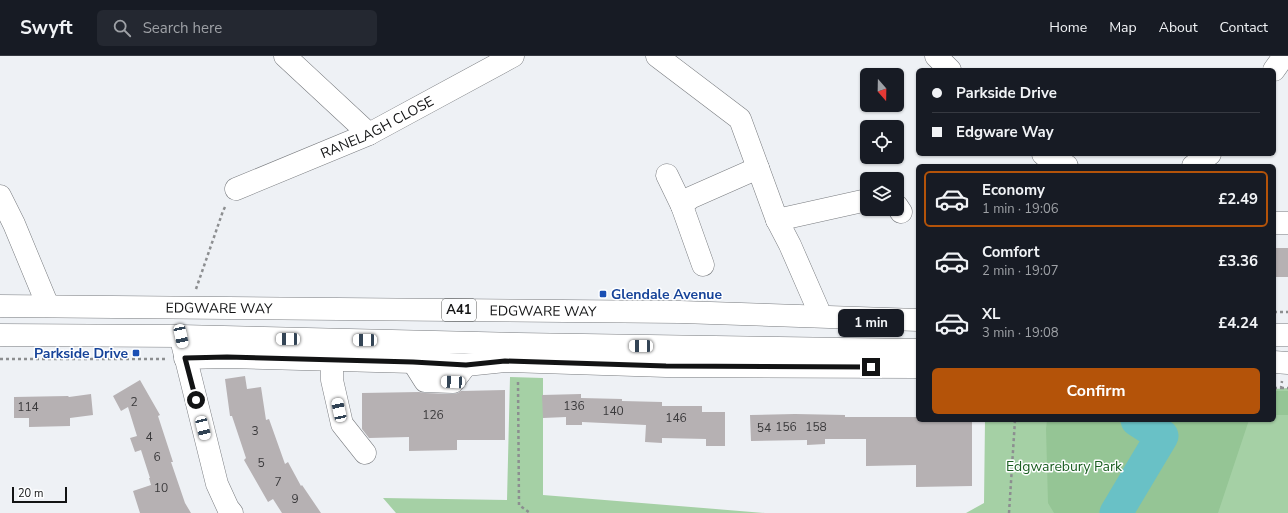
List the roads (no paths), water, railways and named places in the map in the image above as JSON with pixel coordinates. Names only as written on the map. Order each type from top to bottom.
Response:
[{"type":"main road","points":[[285,56],[369,134]]},
{"type":"main road","name":"RANELAGH CLOSE","points":[[236,189],[369,134],[513,56]]},
{"type":"main road","points":[[657,56],[740,119],[777,220],[790,245],[821,316]]},
{"type":"main road","points":[[936,56],[948,68]]},
{"type":"main road","points":[[1275,68],[1284,56]]},
{"type":"main road","points":[[1045,156],[1051,161],[1061,164]]},
{"type":"main road","points":[[1196,164],[1207,156]]},
{"type":"main road","points":[[682,206],[690,198],[758,168]]},
{"type":"main road","points":[[667,175],[682,206],[703,265]]},
{"type":"main road","points":[[0,196],[14,224],[48,306]]},
{"type":"main road","points":[[777,220],[860,202]]},
{"type":"main road","points":[[1276,223],[1288,223]]},
{"type":"main road","name":"EDGWARE WAY","points":[[0,306],[680,312],[916,320]]},
{"type":"main road","points":[[1276,334],[1288,335]]},
{"type":"main road","name":"EDGWARE WAY","points":[[0,335],[181,336],[526,344],[916,350]]},
{"type":"main road","points":[[181,336],[216,484],[232,513]]},
{"type":"main road","points":[[185,358],[227,357],[413,362],[425,381],[446,382],[453,382],[466,365],[505,361],[666,366],[916,367]]},
{"type":"main road","points":[[332,361],[332,380],[342,424],[365,453]]},
{"type":"main road","points":[[1276,362],[1288,363]]},
{"type":"waterway","points":[[1116,513],[1162,436],[1140,422]]},
{"type":"place","name":"Glendale Avenue","points":[[603,294]]},
{"type":"place","name":"Parkside Drive","points":[[136,353]]},
{"type":"park label","name":"Edgwarebury Park","points":[[1064,466]]}]
